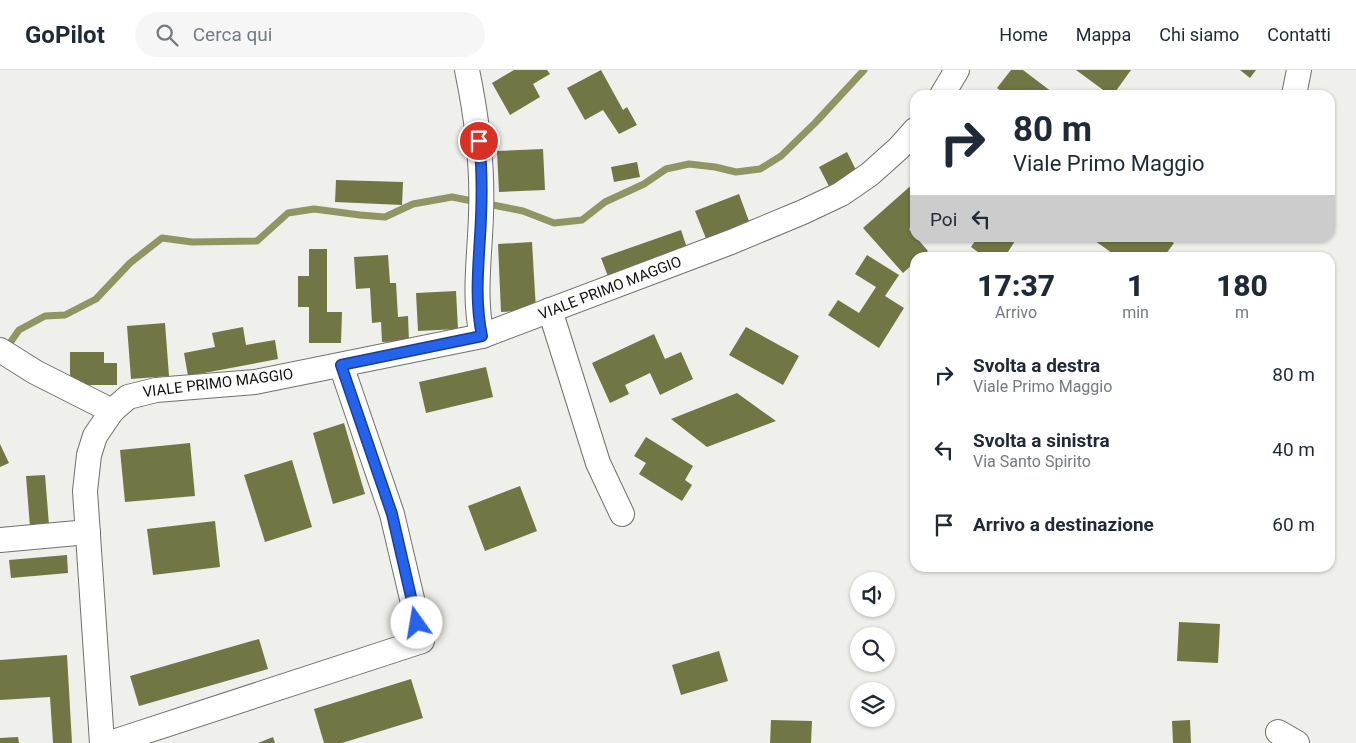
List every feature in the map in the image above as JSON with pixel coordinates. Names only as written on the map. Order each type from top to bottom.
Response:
[{"type":"street","points":[[467,70],[480,150],[482,213],[477,290],[478,316],[482,336]]},
{"type":"street","points":[[945,90],[958,70]]},
{"type":"street","points":[[1295,90],[1299,70]]},
{"type":"street","name":"VIALE PRIMO MAGGIO","points":[[102,743],[86,492],[89,454],[95,436],[112,411],[128,397],[143,392],[255,382],[482,336],[731,242],[841,194],[870,174],[910,136]]},
{"type":"street","points":[[550,310],[598,463],[622,514]]},
{"type":"street","points":[[6,355],[112,411]]},
{"type":"street","points":[[110,743],[178,733],[422,641],[392,514],[341,365]]},
{"type":"street","points":[[0,540],[88,532]]},
{"type":"building","points":[[514,70],[547,70],[550,74],[533,84],[540,97],[510,115],[492,83]]},
{"type":"building","points":[[601,70],[623,110],[627,107],[637,125],[619,134],[603,110],[585,120],[567,88]]},
{"type":"building","points":[[1011,70],[1023,70],[1049,90],[1000,90],[997,88]]},
{"type":"building","points":[[1076,70],[1131,70],[1117,90],[1103,90]]},
{"type":"building","points":[[1240,70],[1256,70],[1250,78]]},
{"type":"building","points":[[543,149],[545,190],[499,192],[497,151]]},
{"type":"building","points":[[847,152],[860,178],[832,192],[819,167]]},
{"type":"building","points":[[637,162],[640,177],[614,182],[611,167]]},
{"type":"building","points":[[336,180],[403,182],[402,205],[335,202]]},
{"type":"building","points":[[910,186],[910,242],[920,242],[928,251],[910,252],[910,267],[903,273],[863,228]]},
{"type":"building","points":[[739,194],[750,224],[707,241],[695,211]]},
{"type":"building","points":[[681,230],[688,251],[609,279],[601,258]]},
{"type":"building","points":[[532,242],[536,310],[501,312],[498,244]]},
{"type":"building","points":[[974,242],[1014,242],[1008,252],[978,252],[971,247]]},
{"type":"building","points":[[1097,242],[1174,243],[1167,252],[1111,252]]},
{"type":"building","points":[[309,249],[327,249],[327,312],[342,312],[341,343],[309,343],[309,307],[298,307],[298,276],[309,276]]},
{"type":"building","points":[[388,255],[390,283],[396,283],[398,317],[408,316],[409,341],[382,342],[381,322],[372,323],[370,288],[356,289],[354,257]]},
{"type":"building","points":[[867,255],[899,275],[885,296],[904,308],[879,348],[828,315],[838,300],[859,313],[876,287],[855,274]]},
{"type":"building","points":[[456,291],[458,329],[418,331],[416,293]]},
{"type":"building","points":[[165,323],[169,376],[131,379],[127,326]]},
{"type":"building","points":[[243,327],[246,345],[275,340],[278,359],[188,376],[184,353],[215,347],[212,333]]},
{"type":"building","points":[[746,327],[799,356],[783,385],[729,355]]},
{"type":"building","points":[[654,334],[665,359],[681,352],[693,379],[660,395],[650,373],[625,385],[629,394],[610,403],[592,363]]},
{"type":"building","points":[[70,352],[104,352],[104,363],[117,363],[117,385],[70,385]]},
{"type":"building","points":[[486,367],[493,397],[426,413],[419,382]]},
{"type":"building","points":[[737,393],[776,421],[707,447],[671,419]]},
{"type":"building","points":[[344,423],[365,494],[333,504],[313,433]]},
{"type":"building","points":[[646,437],[693,466],[685,480],[692,485],[682,501],[639,474],[646,463],[634,456]]},
{"type":"building","points":[[190,443],[195,496],[125,502],[120,450]]},
{"type":"building","points":[[0,444],[9,463],[0,467]]},
{"type":"building","points":[[292,460],[312,527],[265,542],[244,475]]},
{"type":"building","points":[[45,475],[49,525],[30,527],[26,476]]},
{"type":"building","points":[[520,486],[537,531],[485,551],[468,506]]},
{"type":"building","points":[[215,521],[220,567],[153,575],[147,529]]},
{"type":"building","points":[[67,555],[68,573],[11,578],[9,560]]},
{"type":"building","points":[[1179,622],[1220,624],[1218,663],[1177,661]]},
{"type":"building","points":[[259,639],[268,669],[139,706],[130,676]]},
{"type":"building","points":[[719,651],[728,681],[681,695],[672,665]]},
{"type":"building","points":[[67,655],[72,743],[53,743],[50,697],[0,700],[0,660]]},
{"type":"building","points":[[411,679],[423,718],[342,743],[324,743],[314,709]]},
{"type":"building","points":[[771,720],[812,721],[811,743],[770,743]]},
{"type":"building","points":[[1190,720],[1191,743],[1173,743],[1172,721]]},
{"type":"building","points":[[18,737],[19,743],[0,743],[0,738]]},
{"type":"building","points":[[273,737],[275,743],[258,743]]},
{"type":"waterway","points":[[5,350],[19,330],[45,316],[65,315],[96,299],[130,263],[162,238],[192,242],[257,241],[288,213],[314,209],[385,217],[413,204],[452,197],[523,211],[554,223],[582,220],[605,202],[644,184],[666,169],[689,164],[736,172],[760,169],[781,156],[815,123],[864,70]]},
{"type":"route","points":[[417,623],[392,514],[341,365],[482,336],[479,323],[477,290],[482,213],[482,173],[479,141]]}]
